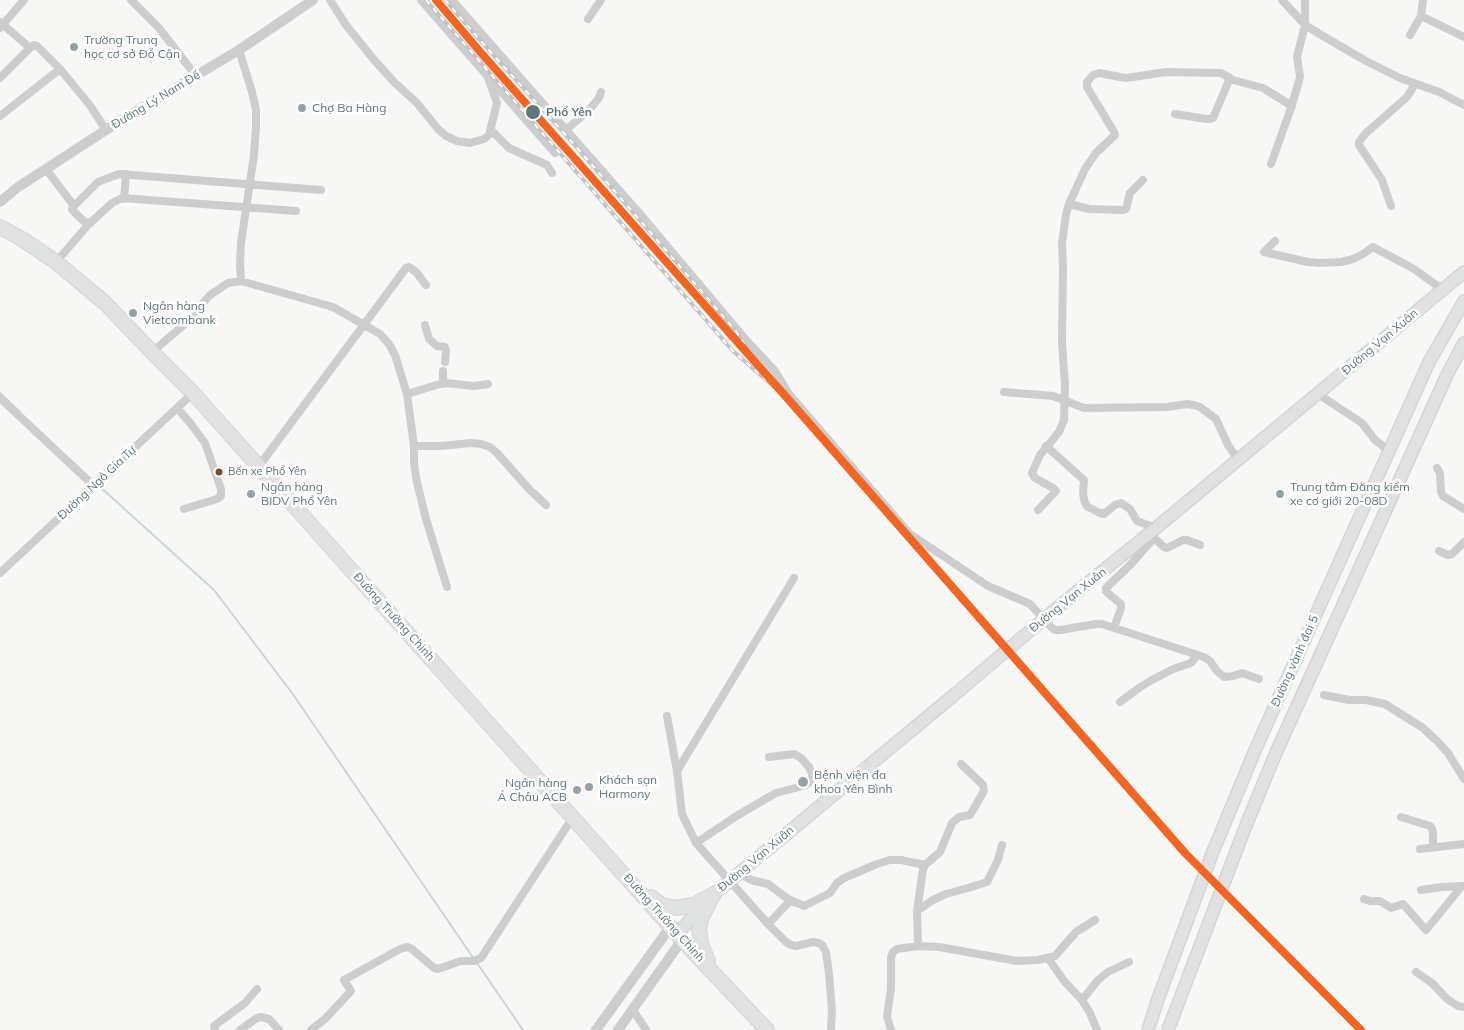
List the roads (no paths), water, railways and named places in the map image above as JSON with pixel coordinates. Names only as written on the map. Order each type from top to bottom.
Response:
[{"type":"highway","name":"Đường Trường Chinh","points":[[0,227],[56,262],[105,303],[193,393],[677,933],[767,1030]]},
{"type":"highway","points":[[632,882],[655,901],[670,908],[684,908],[714,894]]},
{"type":"highway","points":[[714,894],[704,910],[699,929],[701,944],[714,973]]},
{"type":"main road","name":"Đường Vạn Xuân","points":[[677,933],[729,881],[1058,607],[1154,534],[1238,460],[1464,272]]},
{"type":"main road","name":"Đường vành đai 5","points":[[1148,1030],[1158,998],[1212,854],[1256,748],[1429,362],[1464,301]]},
{"type":"main road","name":"Đường vành đai 5","points":[[1168,1030],[1275,755],[1435,401],[1464,344]]},
{"type":"street","points":[[24,0],[1,25],[30,48]]},
{"type":"street","points":[[131,0],[159,28],[196,76]]},
{"type":"street","name":"Đường Lý Nam Đế","points":[[0,202],[18,187],[106,130],[239,50],[313,0]]},
{"type":"street","points":[[330,0],[346,25],[375,61],[417,103],[446,136],[457,141],[470,143],[484,140],[489,135],[497,103],[487,75]]},
{"type":"street","points":[[421,0],[555,153]]},
{"type":"street","points":[[452,0],[775,371],[788,394],[910,534],[988,586],[1030,604],[1055,630],[1102,624],[1208,659],[1216,671],[1224,677],[1242,673],[1259,679]]},
{"type":"street","points":[[588,19],[600,0]]},
{"type":"street","points":[[1282,0],[1305,25],[1366,61],[1415,84],[1428,87],[1464,105]]},
{"type":"street","points":[[1271,164],[1299,81],[1297,57],[1305,25],[1305,0]]},
{"type":"street","points":[[1410,35],[1421,16],[1423,0]]},
{"type":"street","points":[[1421,16],[1464,38]]},
{"type":"street","points":[[0,78],[30,48],[34,45],[37,46],[90,104],[106,130]]},
{"type":"street","points":[[239,50],[256,110],[256,136],[241,243],[241,281]]},
{"type":"street","points":[[0,116],[60,69]]},
{"type":"street","points":[[1038,510],[1056,491],[1035,478],[1032,473],[1046,446],[1062,426],[1065,385],[1062,315],[1062,244],[1069,204],[1090,160],[1114,135],[1114,132],[1086,87],[1087,82],[1093,75],[1099,73],[1126,78],[1158,73],[1221,74],[1257,86],[1292,106]]},
{"type":"street","points":[[1175,114],[1206,119],[1213,118],[1230,78]]},
{"type":"street","points":[[1391,206],[1382,180],[1359,145],[1359,142],[1407,97],[1415,84]]},
{"type":"street","points":[[566,130],[588,111],[599,98],[600,92]]},
{"type":"street","points":[[491,130],[509,148],[547,165],[552,172]]},
{"type":"street","points":[[46,169],[74,206]]},
{"type":"street","points":[[88,225],[72,209],[98,182],[118,174],[249,186],[321,190]]},
{"type":"street","points":[[124,199],[126,174]]},
{"type":"street","points":[[1069,204],[1089,209],[1123,210],[1126,209],[1130,193],[1143,180]]},
{"type":"street","points":[[56,262],[88,225],[118,199],[296,211]]},
{"type":"street","points":[[1275,241],[1264,252],[1320,263],[1353,260],[1374,247],[1414,269],[1443,290]]},
{"type":"street","points":[[259,466],[406,268],[409,267],[416,272],[426,285]]},
{"type":"street","points":[[152,352],[186,324],[210,294],[228,284],[241,281],[333,307],[380,334],[395,355],[407,394],[418,486],[447,587]]},
{"type":"street","points":[[425,325],[429,340],[437,346],[445,347],[443,384]]},
{"type":"street","points":[[407,394],[443,384],[474,386],[488,384]]},
{"type":"street","points":[[1004,392],[1052,396],[1084,408],[1194,405],[1200,407],[1216,419],[1228,445],[1238,460]]},
{"type":"street","name":"Đường Ngô Gia Tự","points":[[3,570],[193,393]]},
{"type":"street","points":[[1318,394],[1362,423],[1375,440],[1387,449]]},
{"type":"street","points":[[0,398],[94,486]]},
{"type":"street","points":[[177,408],[205,443],[221,489],[221,496],[217,499],[184,509]]},
{"type":"street","points":[[414,446],[471,443],[490,447],[529,490],[546,504]]},
{"type":"street","points":[[1046,446],[1084,480],[1083,494],[1088,507],[1104,514],[1115,505],[1121,503],[1130,509],[1137,521],[1154,534],[1164,547],[1167,548],[1183,540],[1200,544]]},
{"type":"street","points":[[1437,468],[1440,473],[1443,496],[1464,509]]},
{"type":"street","points":[[1114,628],[1122,608],[1121,604],[1106,591],[1106,588],[1130,564],[1154,534]]},
{"type":"street","points":[[1439,551],[1452,554],[1463,546]]},
{"type":"street","points":[[0,560],[3,570]]},
{"type":"street","points":[[677,771],[794,578]]},
{"type":"street","points":[[1120,702],[1150,681],[1192,662],[1197,655]]},
{"type":"street","points":[[1324,695],[1385,704],[1423,728],[1448,753],[1463,776]]},
{"type":"street","points":[[667,716],[677,771],[682,814],[696,844],[768,924],[791,945],[803,945],[813,942],[819,942],[822,945],[826,952],[829,974],[832,1010],[831,1030]]},
{"type":"street","points":[[696,844],[738,815],[776,793],[806,784],[812,780],[809,766],[794,754],[770,757]]},
{"type":"street","points":[[918,946],[917,911],[923,869],[940,852],[952,823],[956,818],[970,815],[984,791],[983,785],[961,764]]},
{"type":"street","points":[[311,1030],[320,1024],[351,992],[344,980],[400,949],[412,949],[434,968],[438,969],[461,961],[476,960],[484,955],[573,817]]},
{"type":"street","points":[[1401,817],[1430,826],[1433,833],[1433,848]]},
{"type":"street","points":[[1420,849],[1464,844]]},
{"type":"street","points":[[917,911],[946,894],[986,882],[998,860],[1002,845]]},
{"type":"street","points":[[739,873],[751,880],[768,884],[790,901],[804,906],[830,894],[837,883],[844,878],[890,860],[901,860],[926,865]]},
{"type":"street","points":[[1422,890],[1463,886]]},
{"type":"street","points":[[1364,899],[1370,902],[1380,901],[1391,908],[1403,904],[1426,930],[1463,886]]},
{"type":"street","points":[[768,924],[790,901]]},
{"type":"street","points":[[891,1030],[887,1016],[891,988],[892,957],[893,952],[897,949],[918,946],[938,947],[1017,961],[1038,960],[1055,956],[1076,932],[1095,920]]},
{"type":"street","name":"Đường Vạn Xuân","points":[[618,1030],[633,1010],[677,933]]},
{"type":"street","name":"Đường Vạn Xuân","points":[[596,1030],[677,933]]},
{"type":"street","points":[[1048,958],[1064,981],[1082,1000],[1097,1030]]},
{"type":"street","points":[[1082,1000],[1098,980],[1108,972],[1129,962]]},
{"type":"street","points":[[1416,972],[1432,983],[1447,999],[1458,1006],[1464,1007]]},
{"type":"street","points":[[215,1030],[214,1026],[244,1003],[257,989]]},
{"type":"street","points":[[633,1010],[646,1030]]},
{"type":"street","points":[[240,1030],[261,1017],[269,1020],[279,1030]]},
{"type":"waterway","points":[[0,393],[20,412]]},
{"type":"waterway","points":[[98,485],[214,590],[292,693],[474,959]]},
{"type":"waterway","points":[[477,963],[523,1030]]},
{"type":"railway","points":[[426,0],[733,351],[788,399]]},
{"type":"railway","points":[[445,0],[572,142],[735,330],[759,367]]},
{"type":"place","name":"Trường Trung học cơ sở Đỗ Cận","points":[[74,47]]},
{"type":"place","name":"Chợ Ba Hàng","points":[[302,108]]},
{"type":"place","name":"Phổ Yên","points":[[533,112]]},
{"type":"place","name":"Ngân hàng Vietcombank","points":[[133,313]]},
{"type":"place","name":"Bến xe Phổ Yên","points":[[219,472]]},
{"type":"place","name":"Ngân hàng BIDV Phổ Yên","points":[[251,494]]},
{"type":"place","name":"Trung tâm Đăng kiểm xe cơ giới 20-08D","points":[[1280,494]]},
{"type":"place","name":"Bệnh viện đa khoa Yên Bình","points":[[803,782]]},
{"type":"place","name":"Khách sạn Harmony","points":[[589,787]]},
{"type":"place","name":"Ngân hàng Á Châu ACB","points":[[577,790]]}]
